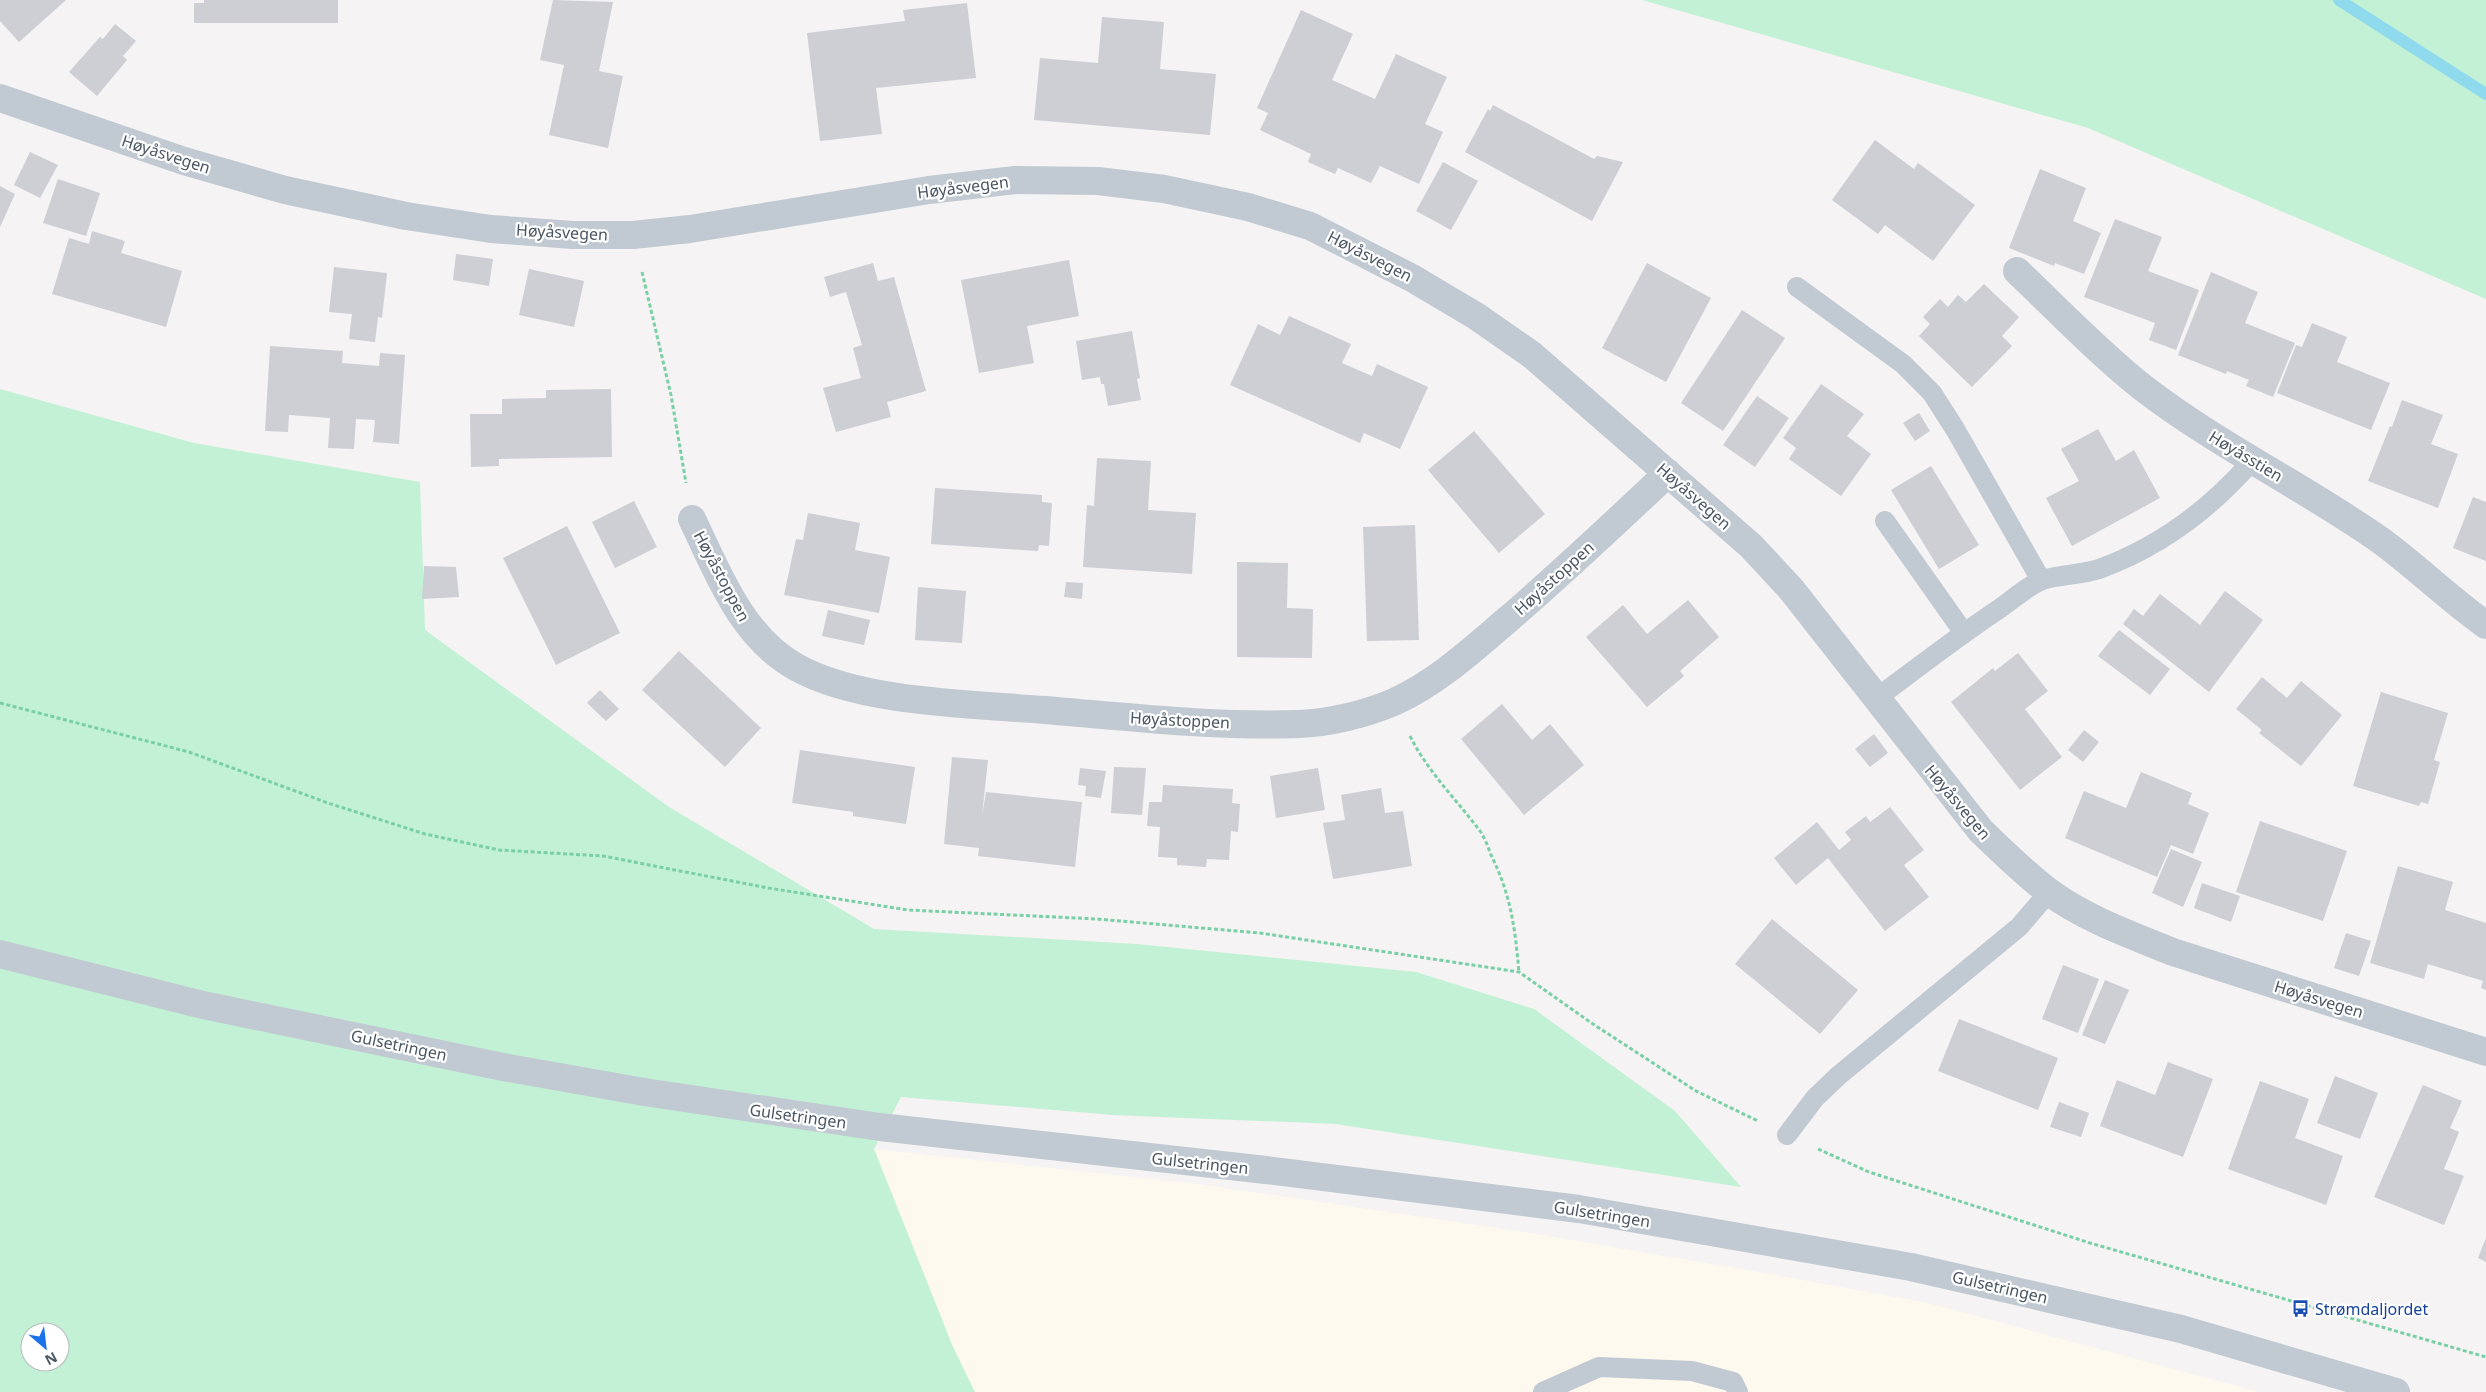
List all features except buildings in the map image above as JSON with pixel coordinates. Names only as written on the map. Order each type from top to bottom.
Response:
[{"type":"street","name":"Høyåsvegen","points":[[0,98],[184,161],[285,190],[406,216],[491,228],[573,236],[634,235],[690,229],[929,190],[1015,180],[1107,182],[1164,189],[1248,208],[1310,226],[1412,278],[1476,316],[1532,355],[1751,546],[1791,589],[1980,831],[2049,892],[2073,907],[2173,952],[2486,1052]]},
{"type":"street","name":"Høyåsstien","points":[[2017,271],[2091,342],[2142,386],[2252,461],[2323,501],[2382,542],[2486,625]]},
{"type":"street","name":"Høyåstoppen","points":[[692,519],[720,578],[740,614],[762,642],[796,667],[832,682],[882,694],[945,702],[1180,721],[1301,724],[1346,716],[1393,702],[1430,682],[1473,650],[1543,589],[1668,473]]},
{"type":"street","name":"Gulsetringen","points":[[0,954],[203,1005],[504,1067],[644,1092],[880,1127],[1266,1170],[1578,1209],[1911,1267],[2181,1329],[2396,1392]]},
{"type":"lane","points":[[1797,288],[1904,364],[1932,393],[1955,429],[2041,580]]},
{"type":"lane","points":[[1876,698],[1964,633],[2041,580],[2075,576],[2098,569],[2134,555],[2164,538],[2227,489],[2252,461]]},
{"type":"lane","points":[[1885,521],[1964,633]]},
{"type":"lane","points":[[1787,1135],[1815,1098],[1848,1066],[2018,927],[2049,892]]},
{"type":"lane","points":[[1543,1392],[1599,1367],[1692,1371],[1733,1382],[1738,1392]]},
{"type":"path","points":[[634,235],[671,394],[692,519]]},
{"type":"path","points":[[1393,702],[1418,751],[1446,791],[1480,832],[1501,875],[1514,917],[1519,972]]},
{"type":"path","points":[[0,703],[189,752],[328,803],[425,834],[499,850],[603,856],[768,888],[908,910],[1097,919],[1260,933],[1519,972],[1593,1024],[1696,1091],[1869,1172],[2231,1285],[2486,1356]]},
{"type":"shaded area","points":[[874,1149],[1198,1184],[1531,1233],[1787,1277],[1928,1303],[2259,1392],[975,1392],[953,1347]]},
{"type":"green space","points":[[1642,0],[2486,0],[2486,299],[2088,128]]},
{"type":"green space","points":[[0,389],[194,443],[420,482],[425,630],[669,807],[874,929],[1137,944],[1416,972],[1534,1009],[1675,1111],[1741,1187],[1336,1124],[1112,1115],[901,1097],[874,1149],[953,1347],[975,1392],[0,1392]]},
{"type":"waterway","points":[[2339,0],[2486,94]]},
{"type":"place","name":"Strømdaljordet","points":[[2301,1309]]}]
